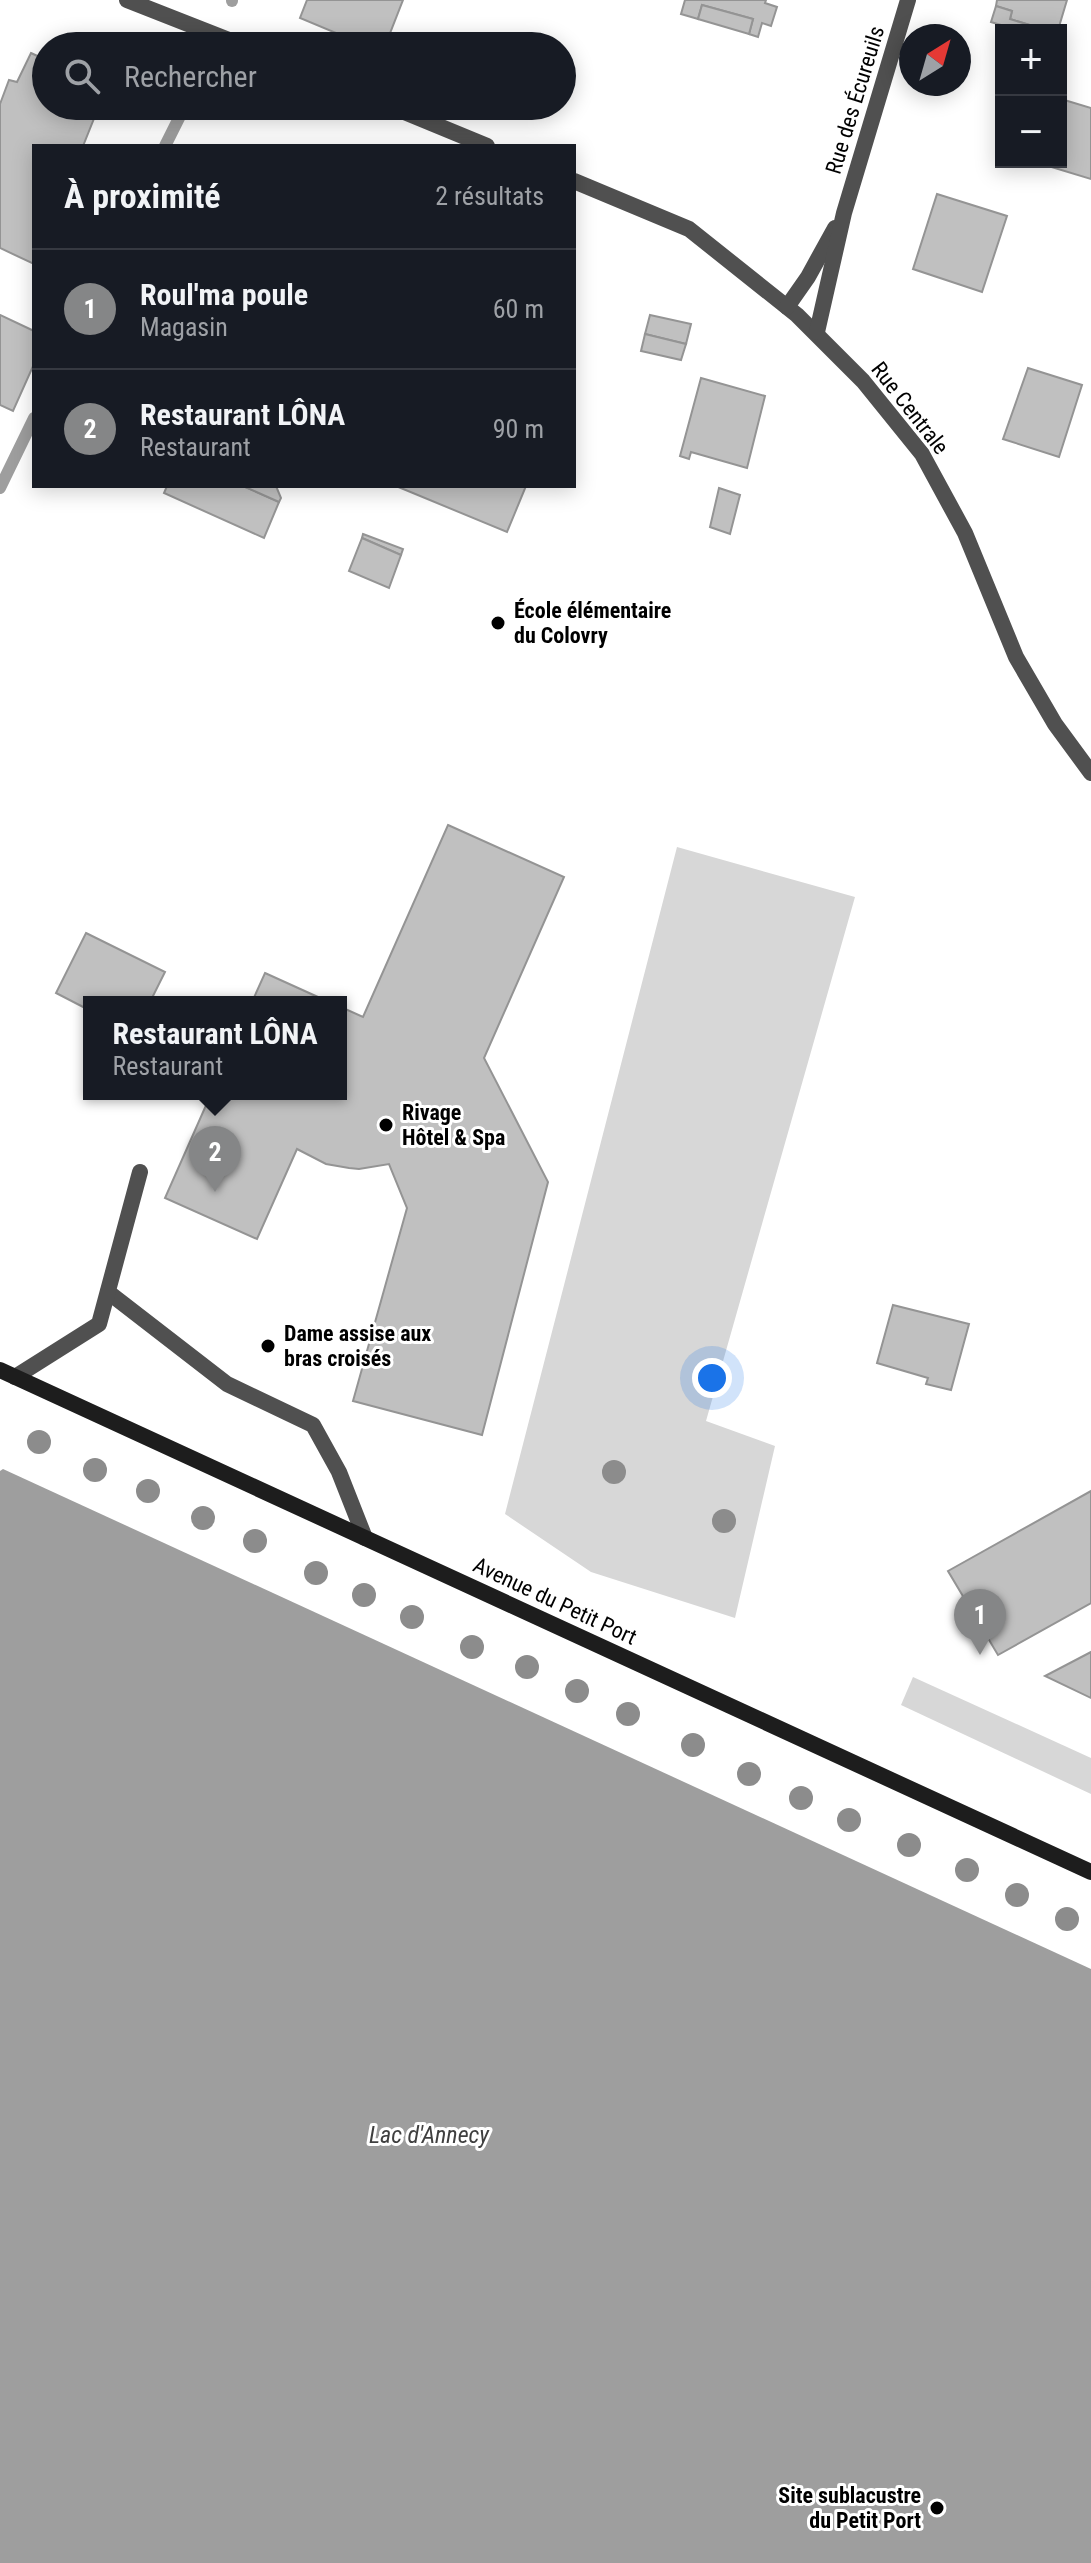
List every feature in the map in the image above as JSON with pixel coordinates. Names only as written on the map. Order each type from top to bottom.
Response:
[{"type":"main road","name":"Avenue du Petit Port","points":[[8,1374],[1091,1872]]},
{"type":"street","points":[[127,0],[208,32]]},
{"type":"street","name":"Rue des Écureuils","points":[[817,332],[844,213],[908,0]]},
{"type":"street","points":[[424,120],[482,144]]},
{"type":"street","name":"Rue Centrale","points":[[576,182],[689,229],[817,332],[863,381],[922,454],[965,533],[1016,657],[1055,724],[1091,773]]},
{"type":"street","name":"Rue des Écureuils","points":[[787,307],[808,277],[844,213]]},
{"type":"street","points":[[8,1374],[99,1324],[140,1172]]},
{"type":"street","points":[[108,1292],[227,1384],[313,1425],[339,1472],[365,1538]]},
{"type":"shaded area","points":[[677,847],[855,897],[706,1421],[775,1446],[735,1618],[591,1572],[505,1514]]},
{"type":"shaded area","points":[[913,1677],[1091,1758],[1091,1794],[901,1705]]},
{"type":"water","name":"Lac d'Annecy","points":[[3,1469],[1091,1969],[1091,2563],[0,2563],[0,1471]]},
{"type":"building","points":[[307,0],[403,0],[390,32],[334,32],[300,18]]},
{"type":"building","points":[[685,0],[766,0],[765,3],[777,7],[771,26],[762,23],[758,37],[749,34],[753,19],[702,5],[698,19],[681,14]]},
{"type":"building","points":[[997,0],[1067,0],[1060,24],[1026,24],[1010,19],[1012,11],[996,6]]},
{"type":"building","points":[[702,5],[753,19],[749,34],[698,19]]},
{"type":"building","points":[[996,6],[1012,11],[1010,19],[1026,24],[998,24],[991,22]]},
{"type":"building","points":[[32,53],[32,120],[93,120],[84,144],[32,144],[32,263],[0,248],[0,104],[9,80],[17,82]]},
{"type":"building","points":[[1067,101],[1091,108],[1091,179],[1055,168],[1067,168]]},
{"type":"building","points":[[937,194],[1007,216],[982,292],[913,269]]},
{"type":"building","points":[[0,315],[32,330],[32,368],[13,411],[0,405]]},
{"type":"building","points":[[650,315],[691,324],[686,344],[645,334]]},
{"type":"building","points":[[645,334],[686,344],[681,360],[641,351]]},
{"type":"building","points":[[1028,368],[1082,385],[1059,457],[1003,439]]},
{"type":"building","points":[[701,378],[765,396],[747,468],[691,452],[689,459],[680,456]]},
{"type":"building","points":[[166,488],[248,488],[279,502],[264,538],[164,493]]},
{"type":"building","points":[[248,488],[277,488],[281,498],[279,502]]},
{"type":"building","points":[[401,488],[525,488],[507,532]]},
{"type":"building","points":[[719,488],[740,495],[730,534],[710,527]]},
{"type":"building","points":[[363,534],[403,549],[401,555],[362,538]]},
{"type":"building","points":[[362,538],[401,555],[389,588],[349,571]]},
{"type":"building","points":[[448,825],[564,877],[484,1058],[548,1182],[482,1435],[353,1401],[407,1208],[389,1164],[349,1168],[326,1164],[297,1149],[257,1239],[165,1198],[208,1100],[347,1100],[347,1010],[363,1017]]},
{"type":"building","points":[[86,933],[165,972],[153,996],[83,996],[83,1007],[56,993]]},
{"type":"building","points":[[265,973],[316,996],[255,996]]},
{"type":"building","points":[[893,1305],[969,1324],[951,1390],[926,1384],[928,1378],[877,1363]]},
{"type":"building","points":[[1091,1491],[1091,1603],[998,1655],[948,1571]]},
{"type":"building","points":[[1091,1652],[1091,1698],[1045,1676]]},
{"type":"waterway","points":[[166,144],[178,120]]},
{"type":"waterway","points":[[0,488],[32,422]]},
{"type":"place","name":"École élémentaire du Colovry","points":[[498,623]]},
{"type":"place","name":"Rivage Hôtel & Spa","points":[[386,1125]]},
{"type":"place","name":"Restaurant LÔNA","points":[[215,1192]]},
{"type":"place","name":"Dame assise aux bras croisés","points":[[268,1346]]},
{"type":"place","name":"Roul'ma poule","points":[[980,1655]]},
{"type":"place","name":"Site sublacustre du Petit Port","points":[[937,2508]]}]
